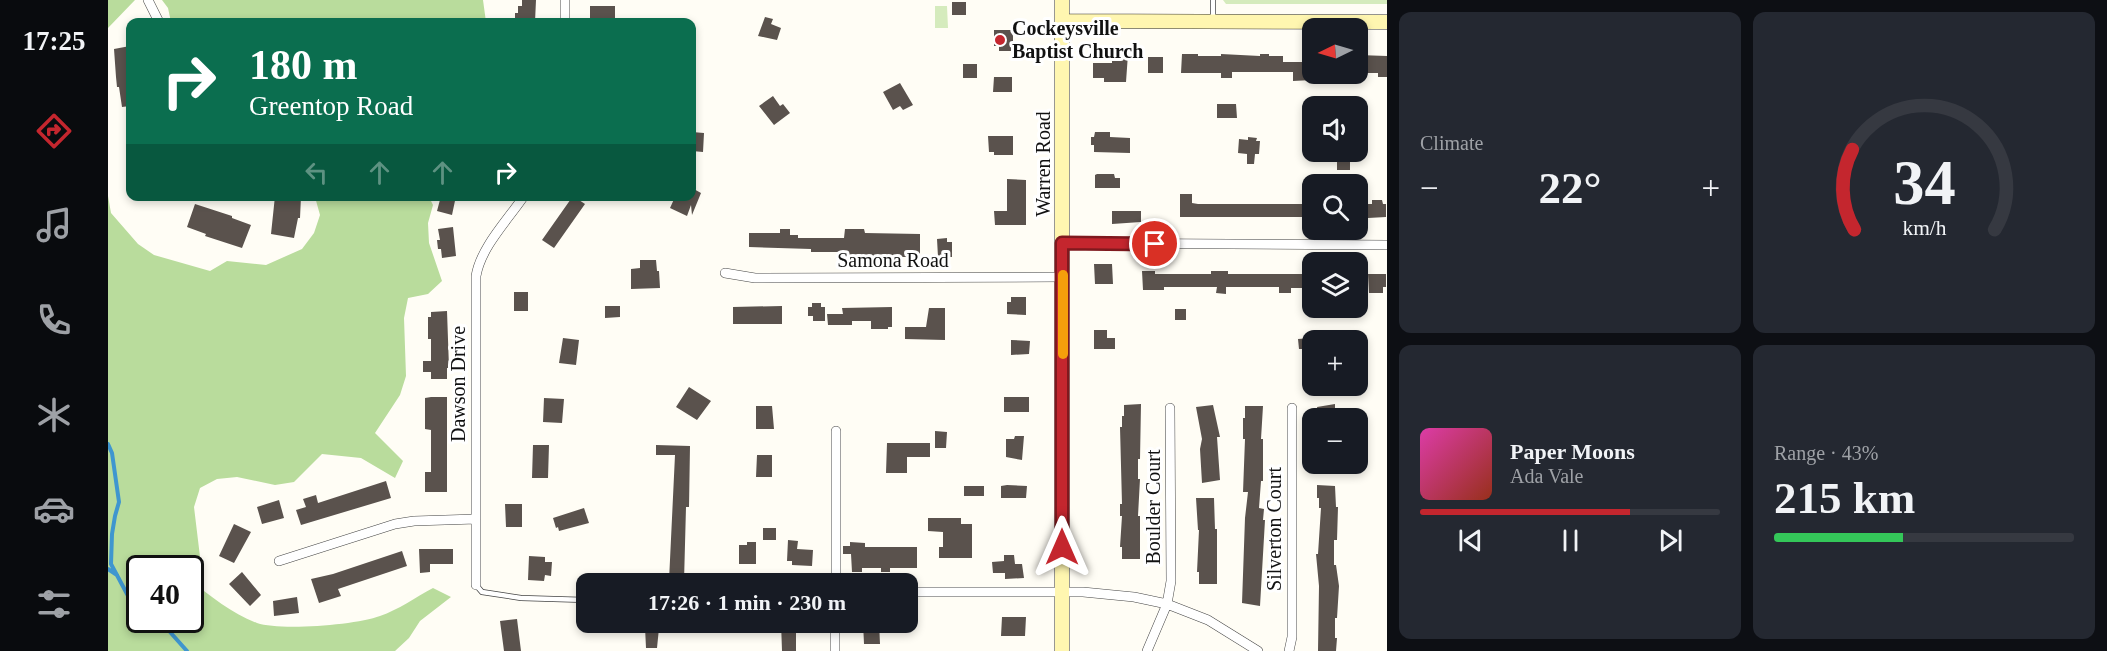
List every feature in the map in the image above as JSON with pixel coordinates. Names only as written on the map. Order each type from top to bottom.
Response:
[{"type":"street","points":[[148,0],[157,18]]},
{"type":"street","points":[[565,0],[565,18]]},
{"type":"street","name":"Warren Road","points":[[1062,0],[1062,651]]},
{"type":"street","points":[[1062,21],[1387,22]]},
{"type":"street","name":"Dawson Drive","points":[[476,585],[476,276],[485,252],[521,201]]},
{"type":"street","points":[[1062,243],[1387,245]]},
{"type":"street","name":"Samona Road","points":[[725,273],[755,278],[1063,278]]},
{"type":"street","name":"Boulder Court","points":[[1147,651],[1167,604],[1171,581],[1170,408]]},
{"type":"street","name":"Silverton Court","points":[[1290,651],[1292,637],[1292,408]]},
{"type":"street","points":[[836,431],[836,573]]},
{"type":"street","points":[[279,561],[395,524],[414,521],[476,519]]},
{"type":"street","points":[[918,592],[1115,594],[1167,604],[1208,620],[1258,651]]},
{"type":"street","points":[[835,633],[835,651]]},
{"type":"lane","points":[[1213,0],[1213,22]]},
{"type":"lane","points":[[476,585],[482,592],[521,598],[576,600]]},
{"type":"green space","points":[[108,0],[135,0],[108,28]]},
{"type":"green space","points":[[162,0],[483,0],[485,18],[170,18],[168,8]]},
{"type":"green space","points":[[1223,0],[1387,0],[1387,4],[1226,4]]},
{"type":"green space","points":[[935,6],[947,6],[948,28],[935,28]]},
{"type":"green space","points":[[108,196],[111,213],[138,244],[154,255],[210,271],[227,261],[266,265],[302,249],[314,233],[320,215],[316,201],[431,201],[433,205],[428,223],[429,243],[442,281],[428,294],[408,298],[404,318],[406,376],[400,395],[375,433],[403,461],[395,478],[361,458],[322,454],[294,482],[275,485],[237,477],[217,479],[200,488],[194,507],[200,555],[126,555],[126,633],[204,633],[204,591],[239,615],[257,623],[283,627],[318,626],[369,619],[393,610],[433,588],[451,597],[420,621],[409,638],[395,651],[108,651]]},
{"type":"building","points":[[522,0],[536,0],[535,18],[515,18],[518,6],[522,6]]},
{"type":"building","points":[[952,2],[966,2],[966,15],[952,15]]},
{"type":"building","points":[[590,6],[615,6],[615,18],[590,18]]},
{"type":"building","points":[[765,17],[773,19],[771,24],[781,28],[777,40],[758,36]]},
{"type":"building","name":"Cockeysville Baptist Church","points":[[994,30],[1013,30],[1013,51],[999,51],[999,46],[994,46]]},
{"type":"building","points":[[126,47],[126,106],[122,107],[119,87],[117,87],[114,49]]},
{"type":"building","points":[[1112,53],[1128,54],[1126,82],[1104,82],[1104,78],[1093,78],[1093,63],[1112,63]]},
{"type":"building","points":[[1182,54],[1260,56],[1260,54],[1269,54],[1269,56],[1283,56],[1283,62],[1302,62],[1302,81],[1293,81],[1293,72],[1232,72],[1232,78],[1221,78],[1221,73],[1181,73]]},
{"type":"building","points":[[1368,55],[1387,56],[1387,77],[1378,77],[1378,73],[1368,73]]},
{"type":"building","points":[[1148,57],[1163,57],[1163,73],[1148,73]]},
{"type":"building","points":[[963,64],[977,64],[977,78],[963,78]]},
{"type":"building","points":[[994,77],[1012,77],[1012,92],[993,92]]},
{"type":"building","points":[[900,83],[913,105],[903,110],[900,106],[893,110],[883,92]]},
{"type":"building","points":[[773,96],[780,106],[783,104],[790,113],[774,125],[759,106]]},
{"type":"building","points":[[1217,104],[1236,104],[1237,118],[1217,118]]},
{"type":"building","points":[[696,132],[704,133],[703,152],[696,151]]},
{"type":"building","points":[[1095,132],[1110,132],[1110,137],[1130,138],[1130,153],[1094,152],[1091,137],[1094,137]]},
{"type":"building","points":[[988,136],[1013,136],[1013,155],[994,155],[994,152],[989,152]]},
{"type":"building","points":[[1248,137],[1257,138],[1256,141],[1260,141],[1259,154],[1255,154],[1254,164],[1247,164],[1247,154],[1238,153],[1239,139],[1248,140]]},
{"type":"building","points":[[1337,162],[1350,162],[1350,170],[1337,170]]},
{"type":"building","points":[[1114,174],[1115,178],[1120,178],[1120,188],[1095,188],[1095,175]]},
{"type":"building","points":[[1007,179],[1026,180],[1026,225],[995,225],[994,211],[1007,211]]},
{"type":"building","points":[[696,190],[701,193],[692,215],[691,205],[687,216],[670,208],[673,201],[696,201]]},
{"type":"building","points":[[1180,194],[1192,194],[1192,203],[1198,204],[1302,204],[1302,217],[1180,217]]},
{"type":"building","points":[[1372,200],[1382,200],[1383,204],[1386,204],[1386,217],[1368,218],[1368,204],[1372,204]]},
{"type":"building","points":[[274,201],[301,201],[300,218],[298,218],[294,238],[271,234]]},
{"type":"building","points":[[440,201],[455,201],[452,215],[437,211]]},
{"type":"building","points":[[569,201],[580,201],[585,204],[554,248],[542,240]]},
{"type":"building","points":[[195,204],[251,225],[242,248],[205,236],[206,234],[187,227]]},
{"type":"building","points":[[1112,211],[1141,211],[1141,222],[1112,224]]},
{"type":"building","points":[[453,227],[456,256],[442,258],[441,249],[438,249],[437,240],[440,240],[438,229]]},
{"type":"building","points":[[780,229],[790,229],[790,235],[798,235],[798,238],[844,238],[845,229],[864,229],[865,233],[920,234],[920,261],[907,261],[907,257],[857,257],[857,261],[845,261],[845,252],[749,247],[749,233],[780,233]]},
{"type":"building","points":[[947,238],[947,242],[952,242],[952,257],[938,257],[937,239]]},
{"type":"building","points":[[640,260],[656,260],[660,288],[631,289],[631,269],[640,268]]},
{"type":"building","points":[[1094,264],[1112,264],[1113,284],[1095,284]]},
{"type":"building","points":[[1142,271],[1155,271],[1155,274],[1211,274],[1211,271],[1228,271],[1228,274],[1302,274],[1302,288],[1291,288],[1291,293],[1279,293],[1279,287],[1226,287],[1226,294],[1216,293],[1217,287],[1164,287],[1164,290],[1143,290]]},
{"type":"building","points":[[1368,274],[1386,274],[1386,287],[1383,287],[1383,293],[1369,293]]},
{"type":"building","points":[[514,292],[528,292],[528,311],[514,311]]},
{"type":"building","points":[[1011,297],[1026,297],[1026,315],[1007,314],[1007,302],[1011,302]]},
{"type":"building","points":[[812,303],[821,303],[821,307],[825,307],[825,321],[813,321],[813,316],[808,316],[808,307],[812,307]]},
{"type":"building","points":[[605,306],[620,306],[620,317],[605,318]]},
{"type":"building","points":[[782,306],[782,324],[733,324],[733,307]]},
{"type":"building","points":[[892,307],[892,327],[888,329],[871,329],[871,321],[852,321],[852,325],[828,325],[827,314],[843,314],[842,308]]},
{"type":"building","points":[[929,308],[945,308],[945,340],[905,339],[905,327],[926,327]]},
{"type":"building","points":[[1175,309],[1186,309],[1186,320],[1175,320]]},
{"type":"building","points":[[447,311],[449,368],[447,368],[447,379],[431,379],[431,372],[423,372],[423,361],[431,361],[428,317],[431,317],[431,312]]},
{"type":"building","points":[[1094,330],[1107,330],[1107,338],[1115,338],[1115,349],[1094,349]]},
{"type":"building","points":[[563,338],[579,340],[576,365],[559,363]]},
{"type":"building","points":[[1298,339],[1302,339],[1302,349],[1299,349]]},
{"type":"building","points":[[1011,340],[1030,341],[1029,354],[1011,355]]},
{"type":"building","points":[[689,387],[711,401],[697,420],[676,407]]},
{"type":"building","points":[[447,397],[447,492],[425,492],[425,472],[431,472],[431,430],[425,429],[425,398]]},
{"type":"building","points":[[1004,397],[1029,397],[1029,412],[1004,412]]},
{"type":"building","points":[[544,398],[564,399],[562,423],[543,422]]},
{"type":"building","points":[[1141,404],[1140,459],[1138,459],[1140,559],[1122,559],[1122,547],[1120,547],[1122,516],[1120,516],[1120,504],[1122,504],[1120,427],[1122,427],[1122,416],[1124,416],[1124,405]]},
{"type":"building","points":[[1335,404],[1335,408],[1317,407]]},
{"type":"building","points":[[1213,405],[1220,437],[1217,437],[1220,480],[1202,483],[1200,449],[1202,439],[1196,407]]},
{"type":"building","points":[[756,406],[772,406],[774,429],[756,429]]},
{"type":"building","points":[[1245,406],[1263,406],[1261,439],[1263,439],[1263,481],[1261,481],[1259,508],[1264,509],[1263,520],[1265,520],[1260,606],[1242,603],[1248,492],[1243,492]]},
{"type":"building","points":[[935,431],[947,432],[946,448],[935,448]]},
{"type":"building","points":[[1015,436],[1024,436],[1022,460],[1006,457],[1006,439],[1014,439]]},
{"type":"building","points":[[887,443],[930,443],[930,457],[907,457],[907,473],[886,473]]},
{"type":"building","points":[[533,445],[549,445],[548,478],[532,478]]},
{"type":"building","points":[[656,445],[690,446],[684,573],[669,573],[675,455],[656,455]]},
{"type":"building","points":[[757,455],[772,455],[772,477],[756,477]]},
{"type":"building","points":[[386,481],[391,498],[301,525],[296,510],[306,507],[303,499],[316,495],[318,503]]},
{"type":"building","points":[[1317,485],[1335,486],[1336,507],[1338,507],[1337,540],[1334,540],[1334,565],[1336,565],[1339,586],[1337,618],[1335,618],[1336,651],[1318,651],[1319,586],[1316,554],[1318,554],[1321,508],[1319,508],[1319,498],[1317,498]]},
{"type":"building","points":[[964,486],[984,486],[984,496],[964,496]]},
{"type":"building","points":[[1001,486],[1027,486],[1026,498],[1001,498]]},
{"type":"building","points":[[1196,498],[1214,498],[1215,529],[1217,529],[1217,584],[1199,584],[1199,572],[1197,572],[1199,530]]},
{"type":"building","points":[[279,500],[284,518],[262,524],[257,507]]},
{"type":"building","points":[[505,504],[522,504],[522,527],[506,527]]},
{"type":"building","points":[[584,508],[589,523],[559,531],[558,527],[556,528],[553,518]]},
{"type":"building","points":[[928,518],[961,518],[961,524],[972,524],[972,558],[939,558],[939,547],[943,547],[943,532],[928,531]]},
{"type":"building","points":[[234,524],[251,532],[234,563],[219,556]]},
{"type":"building","points":[[763,528],[776,528],[776,540],[763,540]]},
{"type":"building","points":[[788,540],[798,541],[797,549],[813,550],[812,566],[792,565],[792,561],[787,561]]},
{"type":"building","points":[[747,542],[756,542],[756,564],[739,564],[739,545],[747,545]]},
{"type":"building","points":[[850,542],[865,543],[865,547],[917,547],[917,568],[890,568],[890,572],[881,572],[881,568],[862,568],[862,572],[852,572],[851,554],[843,554],[843,546],[850,546]]},
{"type":"building","points":[[419,549],[453,549],[453,564],[430,564],[430,572],[420,573]]},
{"type":"building","points":[[402,551],[407,566],[338,589],[341,596],[319,603],[311,579]]},
{"type":"building","points":[[1004,555],[1014,555],[1015,564],[1022,564],[1024,578],[1005,579],[1005,573],[993,573],[992,562],[1004,561]]},
{"type":"building","points":[[529,556],[545,557],[545,562],[552,562],[551,576],[545,575],[544,581],[528,580]]},
{"type":"building","points":[[242,572],[261,595],[250,606],[229,584]]},
{"type":"building","points":[[297,597],[299,613],[274,616],[273,601]]},
{"type":"building","points":[[1002,617],[1026,617],[1025,636],[1001,636]]},
{"type":"building","points":[[517,619],[521,651],[504,651],[500,621]]},
{"type":"building","points":[[645,633],[658,633],[657,648],[646,648]]},
{"type":"building","points":[[781,633],[796,633],[796,651],[782,651]]},
{"type":"building","points":[[864,633],[880,633],[880,644],[864,644]]},
{"type":"waterway","points":[[108,444],[112,453],[119,502],[112,534],[111,564],[126,592]]},
{"type":"waterway","points":[[108,569],[117,575]]},
{"type":"waterway","points":[[171,633],[187,651]]},
{"type":"slow traffic","points":[[1063,275],[1063,354]]},
{"type":"place","name":"Cockeysville Baptist Church","points":[[1000,40]]},
{"type":"route","points":[[1062,547],[1062,243],[1155,244]]}]
